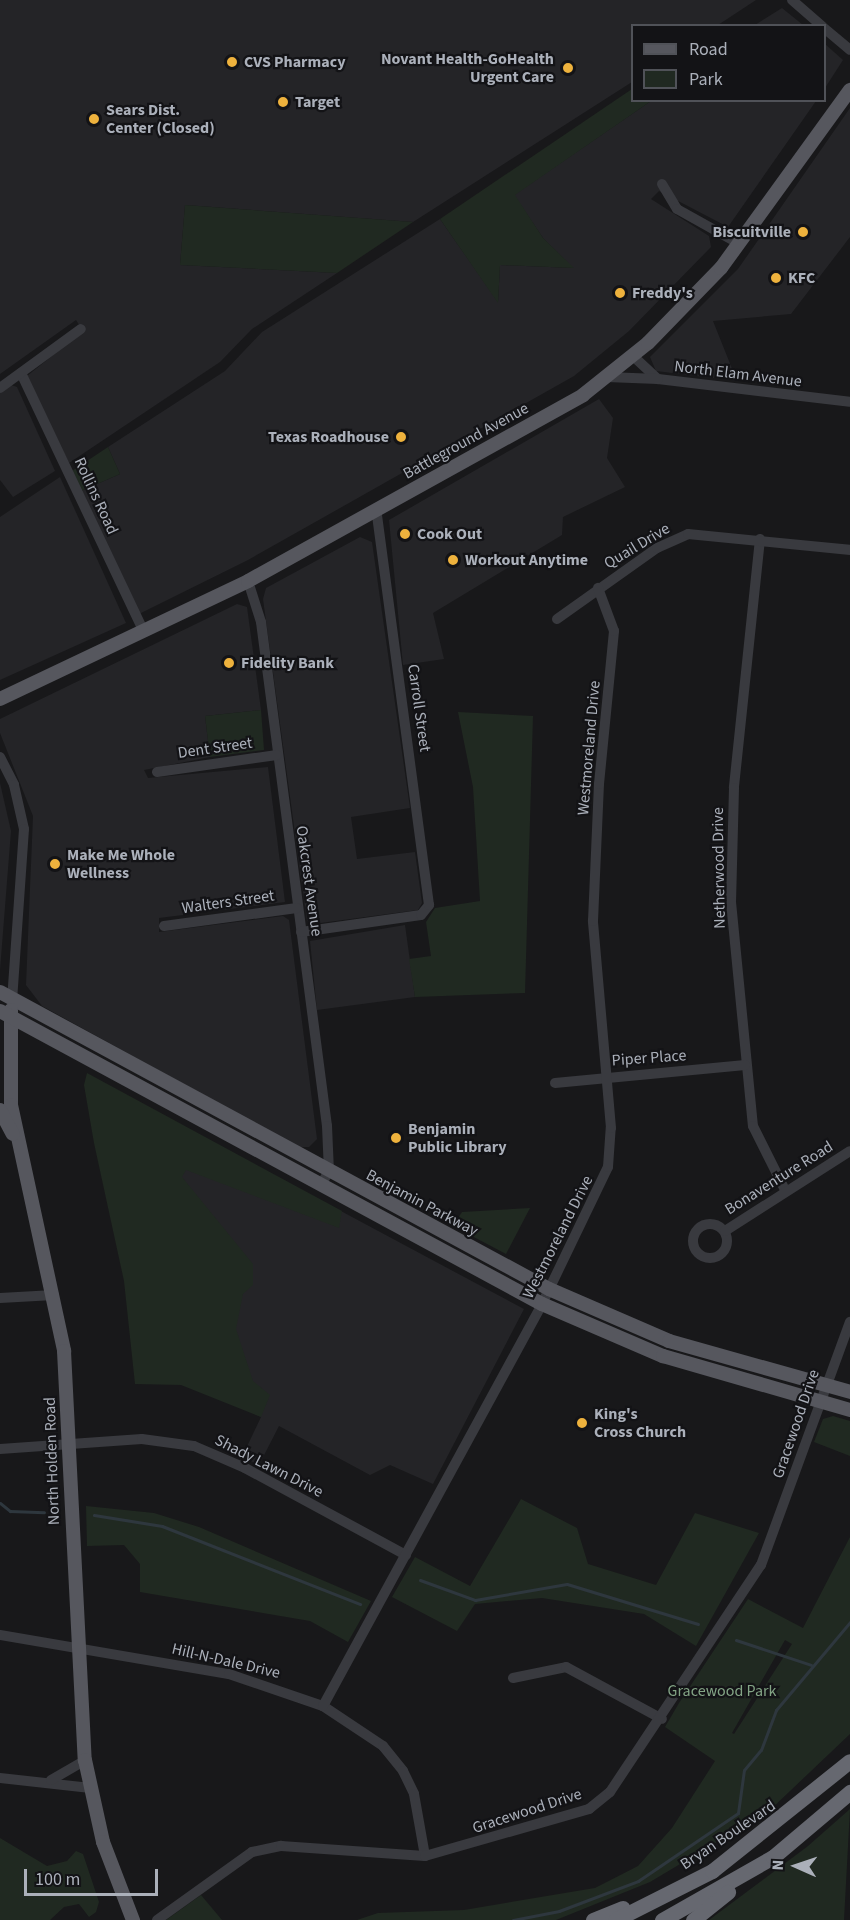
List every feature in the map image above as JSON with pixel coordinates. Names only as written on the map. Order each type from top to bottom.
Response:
[{"type":"highway","name":"Bryan Boulevard","points":[[615,1920],[724,1862],[850,1761]]},
{"type":"highway","points":[[693,1920],[850,1792]]},
{"type":"highway","points":[[662,1920],[773,1857]]},
{"type":"highway","points":[[593,1920],[724,1862]]},
{"type":"main road","name":"Battleground Avenue","points":[[0,699],[248,581],[607,377],[633,356],[740,244],[850,90]]},
{"type":"main road","name":"North Holden Road","points":[[6,995],[8,1082],[18,1140],[54,1295],[66,1370],[67,1443],[85,1760],[90,1788],[133,1920]]},
{"type":"main road","name":"Benjamin Parkway","points":[[6,995],[549,1289],[669,1341],[850,1392]]},
{"type":"main road","name":"Benjamin Parkway","points":[[5,1014],[542,1304],[663,1356],[850,1410]]},
{"type":"main road","points":[[0,1110],[18,1140]]},
{"type":"street","points":[[792,0],[820,24]]},
{"type":"street","points":[[826,30],[850,50]]},
{"type":"street","points":[[662,184],[677,209],[740,244]]},
{"type":"street","points":[[0,388],[81,329]]},
{"type":"street","name":"North Elam Avenue","points":[[633,356],[658,379],[850,402]]},
{"type":"street","name":"Rollins Road","points":[[21,373],[144,632]]},
{"type":"street","points":[[607,377],[658,379]]},
{"type":"street","name":"Carroll Street","points":[[301,932],[427,911],[376,510]]},
{"type":"street","name":"Quail Drive","points":[[557,619],[657,548],[688,534],[760,539],[850,550]]},
{"type":"street","name":"Netherwood Drive","points":[[760,539],[731,836],[745,1065],[753,1126],[785,1190]]},
{"type":"street","name":"Oakcrest Avenue","points":[[248,581],[261,622],[329,1171]]},
{"type":"street","name":"Westmoreland Drive","points":[[322,1706],[542,1304],[608,1167],[605,1076],[593,921],[599,784],[614,631],[598,588]]},
{"type":"street","name":"Dent Street","points":[[158,772],[276,755]]},
{"type":"street","points":[[0,757],[14,785],[24,829],[6,995]]},
{"type":"street","name":"Walters Street","points":[[164,926],[297,908]]},
{"type":"street","name":"Piper Place","points":[[555,1083],[605,1076],[745,1065]]},
{"type":"street","name":"Bonaventure Road","points":[[725,1231],[785,1190],[850,1151]]},
{"type":"street","points":[[321,1185],[329,1171]]},
{"type":"street","points":[[0,1298],[54,1295]]},
{"type":"street","name":"Gracewood Drive","points":[[157,1920],[252,1851],[281,1846],[425,1856],[589,1809],[610,1792],[662,1719],[761,1565],[824,1386],[850,1322]]},
{"type":"street","name":"Shady Lawn Drive","points":[[0,1449],[142,1439],[194,1446],[245,1468],[406,1555]]},
{"type":"street","name":"Hill-N-Dale Drive","points":[[0,1635],[263,1682],[322,1706],[383,1746],[403,1771],[414,1794],[425,1856]]},
{"type":"street","points":[[513,1678],[566,1666],[662,1719]]},
{"type":"street","points":[[48,1781],[85,1760]]},
{"type":"street","points":[[0,1778],[48,1781],[90,1788]]},
{"type":"shaded area","points":[[0,0],[756,0],[720,24],[631,24],[631,83],[413,222],[185,205],[180,265],[337,273],[252,329],[220,362],[69,463],[27,376],[83,331],[76,320],[0,374]]},
{"type":"shaded area","points":[[782,8],[802,24],[757,24]]},
{"type":"shaded area","points":[[826,45],[843,60],[826,86]]},
{"type":"shaded area","points":[[650,102],[815,102],[728,227],[659,191],[651,199],[709,236],[711,247],[629,331],[574,376],[248,560],[139,614],[81,491],[120,474],[108,447],[225,371],[262,332],[440,219],[498,302],[500,265],[573,268],[543,238],[514,195]]},
{"type":"shaded area","points":[[850,108],[850,237],[791,314],[713,321],[737,381],[656,371],[650,357],[738,269]]},
{"type":"shaded area","points":[[11,385],[17,387],[55,471],[13,497],[0,480],[0,393]]},
{"type":"shaded area","points":[[599,399],[613,418],[607,458],[625,487],[563,517],[562,535],[433,613],[444,659],[403,665],[389,520]]},
{"type":"shaded area","points":[[60,477],[126,623],[0,680],[0,517]]},
{"type":"shaded area","points":[[360,537],[372,542],[410,808],[351,817],[357,859],[415,852],[422,903],[418,910],[313,924],[307,921],[263,599],[266,588]]},
{"type":"shaded area","points":[[237,604],[247,607],[261,710],[205,716],[210,757],[144,770],[148,778],[268,767],[285,902],[159,918],[159,932],[283,916],[289,920],[317,1139],[309,1147],[298,1147],[42,1006],[26,985],[33,816],[0,733],[0,719]]},
{"type":"shaded area","points":[[0,783],[11,831],[0,970]]},
{"type":"shaded area","points":[[405,925],[415,997],[317,1010],[310,941]]},
{"type":"shaded area","points":[[193,1132],[524,1309],[433,1484],[390,1465],[370,1475],[279,1426],[259,1465],[242,1457],[261,1417],[215,1395],[171,1175]]},
{"type":"green space","points":[[631,90],[631,102],[650,102],[515,195],[543,238],[574,268],[500,265],[498,303],[440,219]]},
{"type":"green space","points":[[185,205],[413,222],[337,273],[180,265]]},
{"type":"green space","points":[[108,447],[120,474],[81,491],[72,471]]},
{"type":"green space","points":[[261,710],[264,750],[210,757],[205,716]]},
{"type":"green space","points":[[458,712],[533,716],[525,993],[415,997],[409,959],[431,956],[426,922],[435,908],[480,901],[473,787]]},
{"type":"green space","points":[[87,1073],[342,1211],[339,1228],[186,1170],[182,1177],[253,1264],[253,1285],[243,1294],[236,1329],[253,1381],[270,1395],[261,1417],[181,1385],[135,1384],[124,1281],[94,1143],[84,1085]]},
{"type":"green space","points":[[530,1208],[506,1254],[453,1226],[462,1212]]},
{"type":"green space","points":[[833,1416],[850,1421],[850,1456],[814,1442],[823,1419]]},
{"type":"green space","points":[[521,1499],[577,1528],[588,1564],[656,1585],[695,1513],[759,1533],[696,1646],[644,1614],[542,1598],[475,1604],[457,1631],[392,1597],[415,1557],[470,1586]]},
{"type":"green space","points":[[86,1506],[154,1513],[199,1527],[371,1601],[348,1642],[310,1621],[140,1592],[140,1564],[124,1545],[87,1546]]},
{"type":"green space","name":"Gracewood Park","points":[[850,1537],[850,1734],[769,1811],[650,1882],[556,1920],[357,1920],[378,1913],[464,1910],[595,1888],[638,1866],[672,1828],[715,1761],[665,1727],[748,1599],[803,1628]],"holes":[[[785,1640],[792,1644],[734,1734],[732,1733]]]},
{"type":"green space","points":[[850,1809],[844,1920],[709,1920],[808,1846]]},
{"type":"green space","points":[[0,1838],[47,1866],[67,1861],[76,1851],[83,1854],[99,1902],[96,1912],[89,1917],[79,1904],[64,1907],[50,1920],[0,1920]]},
{"type":"green space","points":[[201,1895],[222,1920],[166,1920]]},
{"type":"waterway","points":[[0,1503],[10,1511],[44,1512]]},
{"type":"waterway","points":[[94,1515],[162,1526],[360,1604]]},
{"type":"waterway","points":[[420,1580],[475,1600],[567,1584],[698,1624]]},
{"type":"waterway","points":[[513,1920],[559,1911],[638,1881],[738,1813],[744,1770],[761,1750],[776,1710],[850,1622]]},
{"type":"waterway","points":[[736,1640],[811,1665]]},
{"type":"place","name":"CVS Pharmacy","points":[[232,62]]},
{"type":"place","name":"Novant Health-GoHealth Urgent Care","points":[[568,68]]},
{"type":"place","name":"Target","points":[[283,102]]},
{"type":"place","name":"Sears Dist. Center (Closed)","points":[[94,119]]},
{"type":"place","name":"Biscuitville","points":[[803,232]]},
{"type":"place","name":"KFC","points":[[776,278]]},
{"type":"place","name":"Freddy's","points":[[620,293]]},
{"type":"place","name":"Texas Roadhouse","points":[[401,437]]},
{"type":"place","name":"Cook Out","points":[[405,534]]},
{"type":"place","name":"Workout Anytime","points":[[453,560]]},
{"type":"place","name":"Fidelity Bank","points":[[229,663]]},
{"type":"place","name":"Make Me Whole Wellness","points":[[55,864]]},
{"type":"place","name":"Benjamin Public Library","points":[[396,1138]]},
{"type":"place","name":"King's Cross Church","points":[[582,1423]]}]
